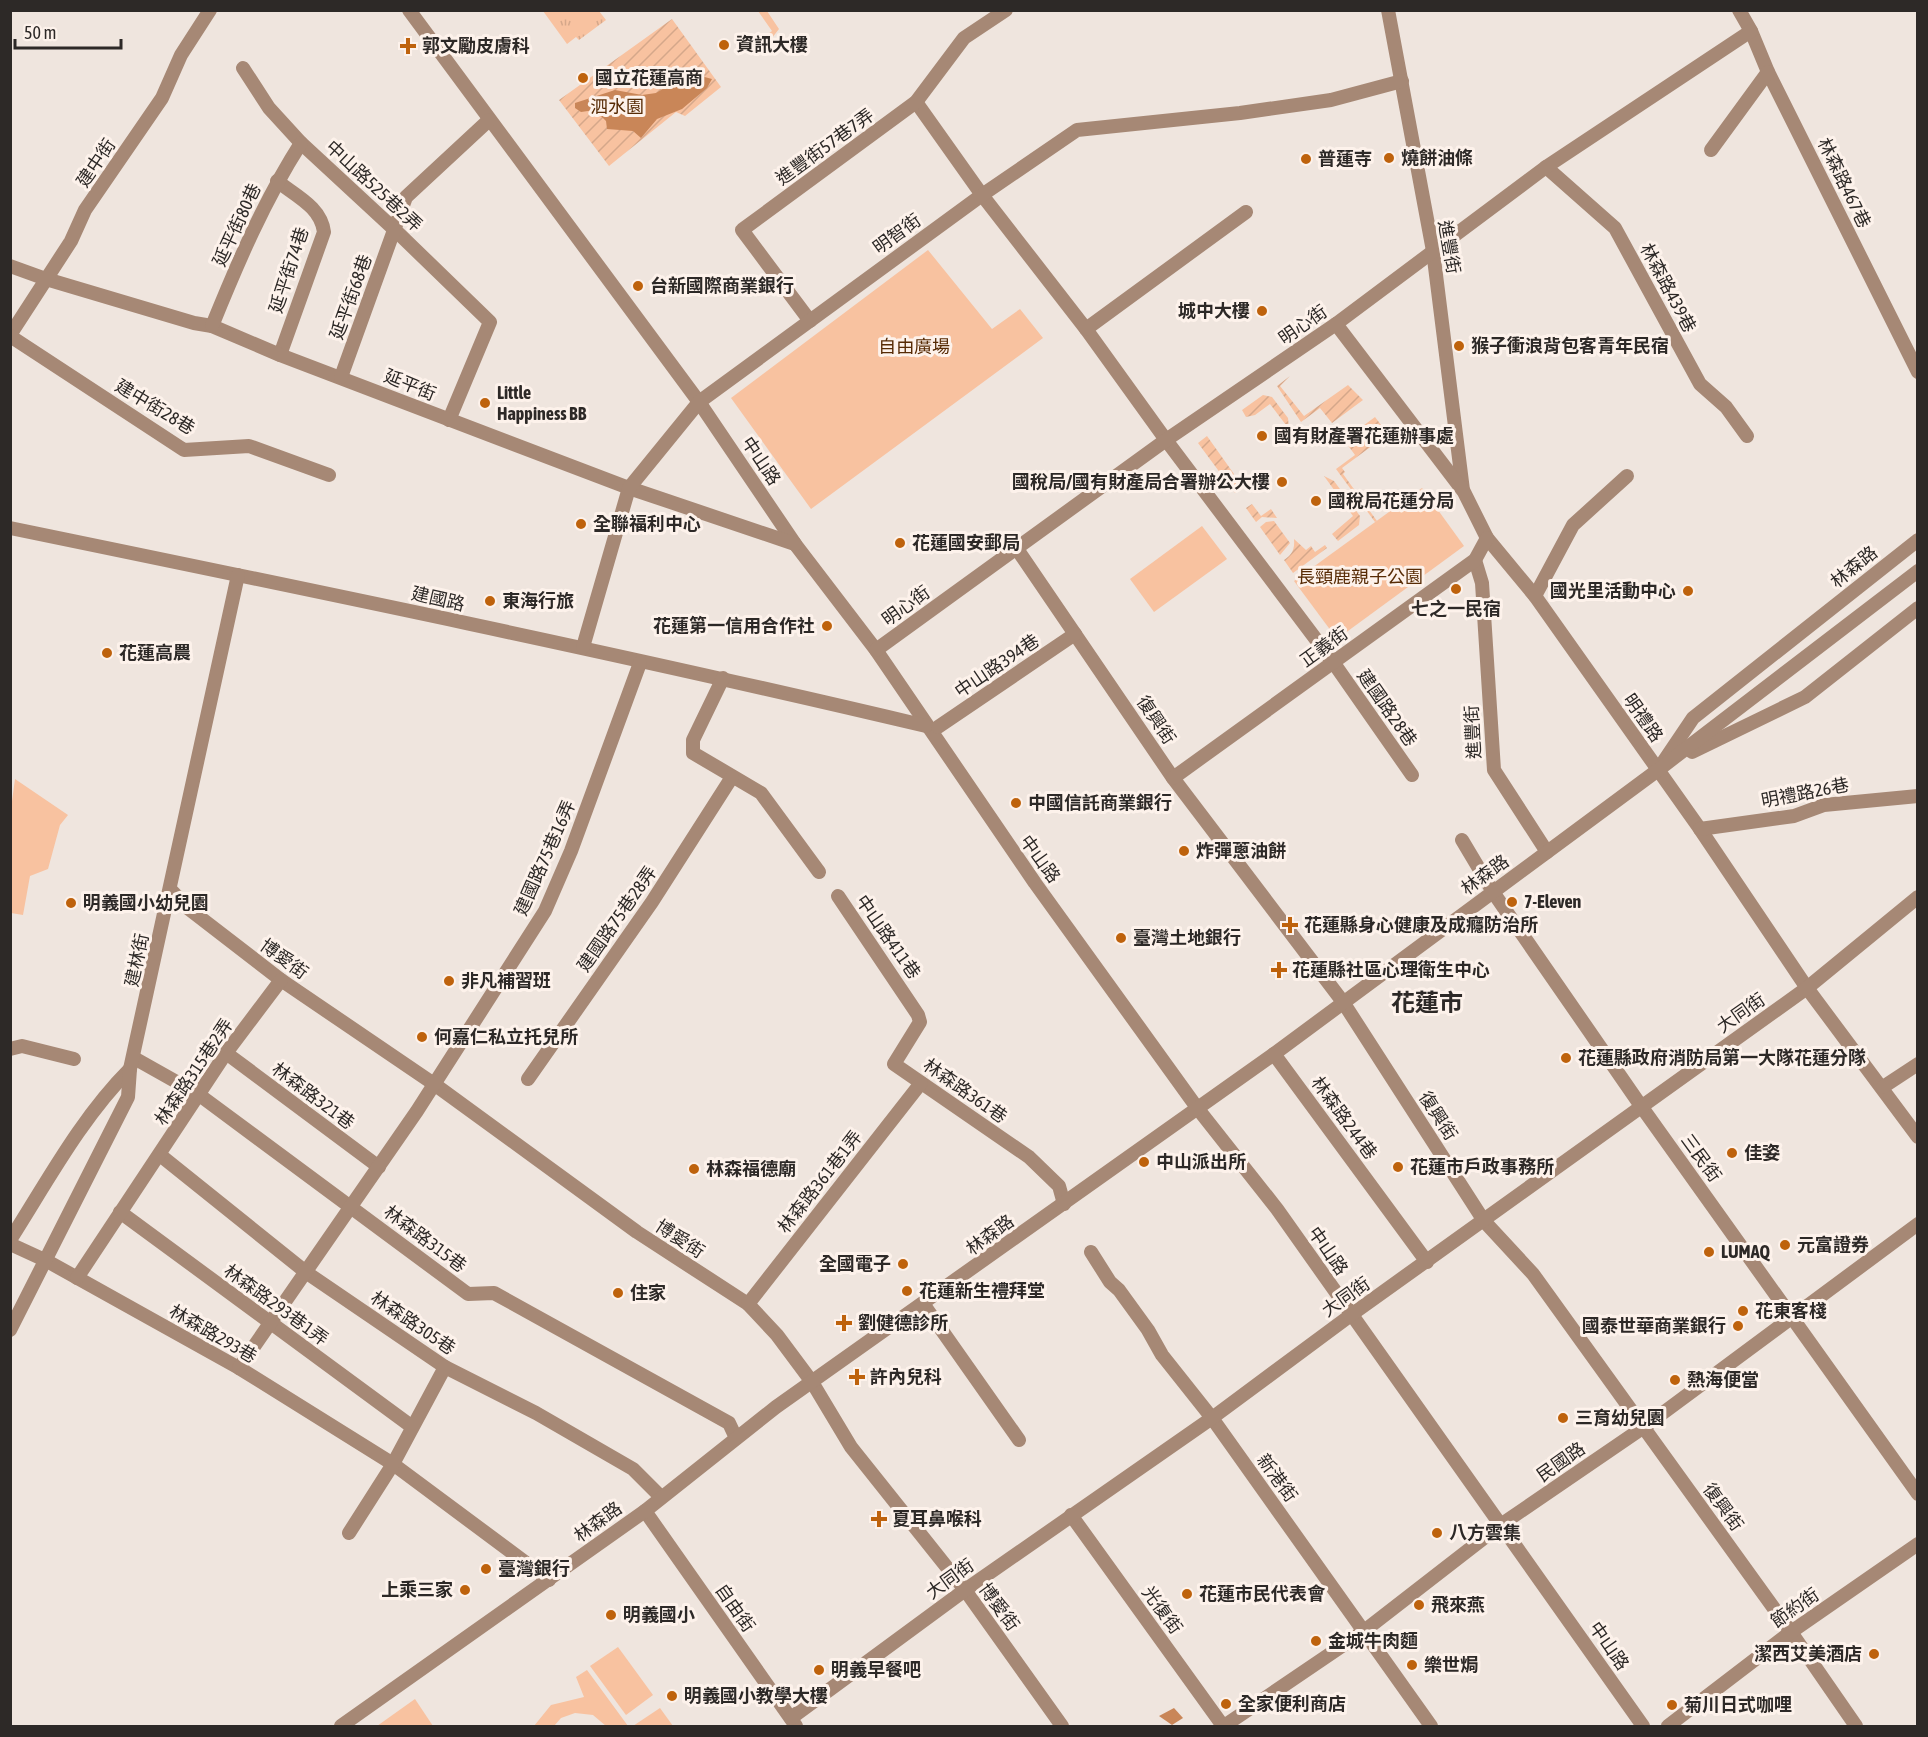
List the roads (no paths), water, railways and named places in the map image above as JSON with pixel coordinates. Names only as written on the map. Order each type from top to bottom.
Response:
[{"type":"street","name":"建中街","points":[[10,336],[71,241],[85,210],[162,98],[181,55],[210,10]]},
{"type":"street","name":"中山路","points":[[409,10],[699,402],[795,543],[932,727],[1035,883],[1198,1109],[1277,1209],[1643,1726]]},
{"type":"street","name":"進豐街","points":[[1388,10],[1418,184],[1433,251],[1464,492]]},
{"type":"street","name":"林森路467巷","points":[[1738,10],[1751,31],[1768,72],[1917,372]]},
{"type":"street","name":"進豐街57巷7弄","points":[[810,321],[742,230],[916,102],[964,38],[1005,11]]},
{"type":"street","name":"明心街","points":[[876,650],[1166,440],[1336,324],[1546,167],[1751,31]]},
{"type":"street","name":"中山路525巷2弄","points":[[243,68],[269,108],[301,144],[395,230],[490,322],[449,420]]},
{"type":"street","points":[[1711,150],[1768,72]]},
{"type":"street","name":"明智街","points":[[583,647],[629,488],[699,402],[982,195],[1077,130],[1240,113],[1331,100],[1402,81]]},
{"type":"street","name":"建國路28巷","points":[[916,102],[982,195],[1086,328],[1166,440],[1333,662],[1412,775]]},
{"type":"street","name":"延平街68巷","points":[[341,377],[406,197],[489,120]]},
{"type":"street","name":"延平街80巷","points":[[212,326],[246,243],[277,181],[301,144]]},
{"type":"street","name":"林森路439巷","points":[[1546,167],[1615,228],[1700,384],[1726,407],[1747,436]]},
{"type":"street","name":"延平街74巷","points":[[277,181],[315,210],[322,219],[324,232],[280,355]]},
{"type":"street","points":[[1086,328],[1246,212]]},
{"type":"street","name":"延平街","points":[[10,266],[46,279],[212,326],[280,355],[629,488],[795,543]]},
{"type":"street","name":"明禮路","points":[[1336,324],[1464,492],[1487,538],[1535,596],[1700,829],[1807,988],[1883,1087],[1917,1137]]},
{"type":"street","name":"建中街28巷","points":[[10,336],[184,450],[249,446],[329,475]]},
{"type":"street","points":[[1535,596],[1573,525],[1627,476]]},
{"type":"street","name":"建國路","points":[[10,528],[537,640],[583,647],[640,663],[723,678],[932,727]]},
{"type":"street","name":"正義街","points":[[1173,778],[1475,560],[1487,538]]},
{"type":"street","name":"林森路","points":[[1658,770],[1693,718],[1917,540]]},
{"type":"street","name":"復興街","points":[[1017,549],[1173,778],[1343,1002],[1484,1221],[1533,1274],[1856,1726]]},
{"type":"street","name":"進豐街","points":[[1475,560],[1482,583],[1494,770],[1547,852]]},
{"type":"street","name":"林森路","points":[[341,1726],[645,1511],[736,1438],[812,1382],[924,1305],[1274,1054],[1658,770],[1917,571]]},
{"type":"street","name":"建林街","points":[[10,1330],[47,1261],[128,1097],[132,1064],[238,575]]},
{"type":"street","name":"林森路","points":[[1658,770],[1805,697],[1917,608]]},
{"type":"street","name":"中山路394巷","points":[[932,727],[1075,634]]},
{"type":"street","name":"建國路75巷16弄","points":[[434,1084],[545,911],[571,851],[640,663]]},
{"type":"street","points":[[723,678],[693,740],[693,753],[761,793],[819,872]]},
{"type":"street","name":"建國路75巷28弄","points":[[528,1078],[652,902],[732,777]]},
{"type":"street","name":"明禮路26巷","points":[[1700,829],[1794,816],[1824,805],[1917,796]]},
{"type":"street","name":"三民街","points":[[1462,840],[1493,892],[1641,1106],[1792,1315],[1917,1494]]},
{"type":"street","name":"博愛街","points":[[170,890],[189,909],[281,980],[434,1084],[637,1232],[748,1304],[777,1335],[812,1382],[850,1447],[965,1590],[1062,1726]]},
{"type":"street","name":"中山路411巷","points":[[838,896],[908,998]]},
{"type":"street","name":"大同街","points":[[794,1722],[965,1590],[1212,1418],[1351,1315],[1807,988],[1917,897]]},
{"type":"street","name":"林森路315巷2弄","points":[[77,1278],[226,1053],[281,980]]},
{"type":"street","name":"林森路361巷","points":[[908,998],[920,1022],[894,1064],[1029,1157],[1059,1186],[1064,1204]]},
{"type":"street","points":[[10,1049],[22,1046],[74,1059]]},
{"type":"street","name":"林森路321巷","points":[[226,1053],[379,1167]]},
{"type":"street","name":"林森路244巷","points":[[1274,1054],[1427,1262]]},
{"type":"street","points":[[10,1242],[70,1146],[109,1090],[132,1064]]},
{"type":"street","name":"林森路315巷","points":[[132,1064],[198,1094],[468,1294],[494,1293],[729,1423],[736,1438]]},
{"type":"street","points":[[1883,1087],[1917,1064]]},
{"type":"street","name":"林森路361巷1弄","points":[[748,1304],[921,1083]]},
{"type":"street","points":[[239,1368],[307,1273],[350,1205],[379,1167],[434,1084]]},
{"type":"street","name":"林森路305巷","points":[[160,1155],[307,1273],[445,1367],[536,1413],[633,1469],[661,1497]]},
{"type":"street","name":"林森路293巷1弄","points":[[120,1212],[411,1426]]},
{"type":"street","name":"民國路","points":[[1224,1726],[1364,1631],[1502,1524],[1644,1427],[1917,1224]]},
{"type":"street","name":"林森路293巷","points":[[10,1242],[239,1368],[393,1464],[549,1580]]},
{"type":"street","name":"新港街","points":[[1091,1252],[1110,1282],[1119,1290],[1148,1330],[1162,1355],[1212,1418],[1431,1726]]},
{"type":"street","points":[[924,1305],[1019,1440]]},
{"type":"street","points":[[349,1533],[393,1464],[411,1426],[445,1367]]},
{"type":"street","name":"自由街","points":[[645,1511],[794,1722]]},
{"type":"street","name":"光復街","points":[[1071,1515],[1224,1726]]},
{"type":"street","name":"節約街","points":[[1668,1726],[1791,1632],[1917,1544]]},
{"type":"place","name":"資訊大樓","points":[[724,45]]},
{"type":"place","name":"郭文勵皮膚科","points":[[408,46]]},
{"type":"place","name":"國立花蓮高商","points":[[583,78]]},
{"type":"place","name":"燒餅油條","points":[[1389,158]]},
{"type":"place","name":"普蓮寺","points":[[1306,159]]},
{"type":"place","name":"台新國際商業銀行","points":[[638,286]]},
{"type":"place","name":"城中大樓","points":[[1262,311]]},
{"type":"place","name":"猴子衝浪背包客青年民宿","points":[[1459,346]]},
{"type":"place","name":"Little Happiness BB","points":[[485,403]]},
{"type":"place","name":"國有財產署花蓮辦事處","points":[[1262,436]]},
{"type":"place","name":"國稅局/國有財產局合署辦公大樓","points":[[1282,482]]},
{"type":"place","name":"國稅局花蓮分局","points":[[1316,501]]},
{"type":"place","name":"全聯福利中心","points":[[581,524]]},
{"type":"place","name":"花蓮國安郵局","points":[[900,543]]},
{"type":"place","name":"七之一民宿","points":[[1456,589]]},
{"type":"place","name":"國光里活動中心","points":[[1688,591]]},
{"type":"place","name":"東海行旅","points":[[490,601]]},
{"type":"place","name":"花蓮第一信用合作社","points":[[827,626]]},
{"type":"place","name":"花蓮高農","points":[[107,653]]},
{"type":"place","name":"中國信託商業銀行","points":[[1016,803]]},
{"type":"place","name":"炸彈蔥油餅","points":[[1184,851]]},
{"type":"place","name":"7-Eleven","points":[[1512,902]]},
{"type":"place","name":"明義國小幼兒園","points":[[71,903]]},
{"type":"place","name":"花蓮縣身心健康及成癮防治所","points":[[1290,925]]},
{"type":"place","name":"臺灣土地銀行","points":[[1121,938]]},
{"type":"place","name":"花蓮縣社區心理衛生中心","points":[[1279,970]]},
{"type":"place","name":"非凡補習班","points":[[449,981]]},
{"type":"place","name":"何嘉仁私立托兒所","points":[[422,1037]]},
{"type":"place","name":"花蓮縣政府消防局第一大隊花蓮分隊","points":[[1566,1058]]},
{"type":"place","name":"佳姿","points":[[1732,1153]]},
{"type":"place","name":"中山派出所","points":[[1144,1162]]},
{"type":"place","name":"花蓮市戶政事務所","points":[[1398,1167]]},
{"type":"place","name":"林森福德廟","points":[[694,1169]]},
{"type":"place","name":"元富證券","points":[[1785,1245]]},
{"type":"place","name":"LUMAQ","points":[[1709,1252]]},
{"type":"place","name":"全國電子","points":[[903,1264]]},
{"type":"place","name":"花蓮新生禮拜堂","points":[[907,1291]]},
{"type":"place","name":"住家","points":[[618,1293]]},
{"type":"place","name":"花東客棧","points":[[1743,1311]]},
{"type":"place","name":"劉健德診所","points":[[844,1323]]},
{"type":"place","name":"國泰世華商業銀行","points":[[1738,1326]]},
{"type":"place","name":"許內兒科","points":[[857,1377]]},
{"type":"place","name":"熱海便當","points":[[1675,1380]]},
{"type":"place","name":"三育幼兒園","points":[[1563,1418]]},
{"type":"place","name":"夏耳鼻喉科","points":[[879,1519]]},
{"type":"place","name":"八方雲集","points":[[1437,1533]]},
{"type":"place","name":"臺灣銀行","points":[[486,1569]]},
{"type":"place","name":"上乘三家","points":[[465,1590]]},
{"type":"place","name":"花蓮市民代表會","points":[[1187,1594]]},
{"type":"place","name":"飛來燕","points":[[1419,1605]]},
{"type":"place","name":"明義國小","points":[[611,1615]]},
{"type":"place","name":"金城牛肉麵","points":[[1316,1641]]},
{"type":"place","name":"潔西艾美酒店","points":[[1874,1654]]},
{"type":"place","name":"樂世焗","points":[[1412,1665]]},
{"type":"place","name":"明義早餐吧","points":[[819,1670]]},
{"type":"place","name":"明義國小教學大樓","points":[[672,1696]]},
{"type":"place","name":"全家便利商店","points":[[1226,1704]]},
{"type":"place","name":"菊川日式咖哩","points":[[1672,1705]]},
{"type":"district","name":"花蓮市","points":[[1427,1003]]},
{"type":"park label","name":"泗水園","points":[[617,107]]},
{"type":"park label","name":"自由廣場","points":[[914,347]]},
{"type":"park label","name":"長頸鹿親子公園","points":[[1360,577]]}]
